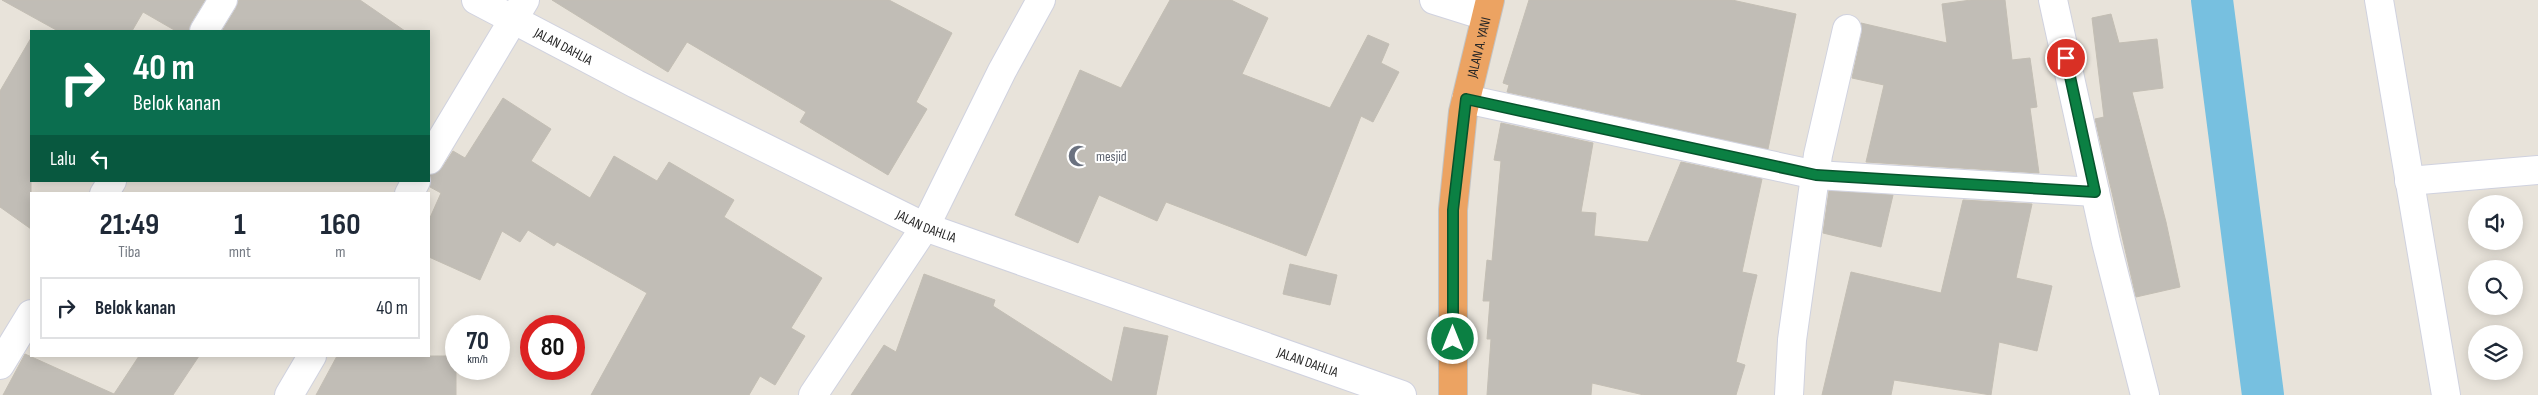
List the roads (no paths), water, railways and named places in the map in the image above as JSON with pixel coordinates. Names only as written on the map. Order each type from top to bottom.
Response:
[{"type":"highway","name":"JALAN A. YANI","points":[[1453,395],[1453,210],[1466,99],[1487,8]]},
{"type":"street","points":[[205,30],[223,0]]},
{"type":"street","name":"JALAN DAHLIA","points":[[476,0],[519,10],[636,84],[925,227],[1402,395]]},
{"type":"street","points":[[815,394],[925,227],[1002,71],[1041,0]]},
{"type":"street","points":[[1434,0],[1487,8]]},
{"type":"street","points":[[2053,0],[2095,192],[2145,395]]},
{"type":"street","points":[[2379,0],[2446,395]]},
{"type":"street","points":[[430,158],[519,10]]},
{"type":"street","points":[[1789,395],[1792,340],[1816,175],[1847,29]]},
{"type":"street","points":[[1466,99],[1816,175],[2095,192]]},
{"type":"street","points":[[2409,181],[2538,170]]},
{"type":"street","points":[[0,365],[30,316]]},
{"type":"street","points":[[289,395],[311,357]]},
{"type":"waterway","points":[[2212,0],[2263,395]]},
{"type":"place","name":"mesjid","points":[[1079,156]]}]
